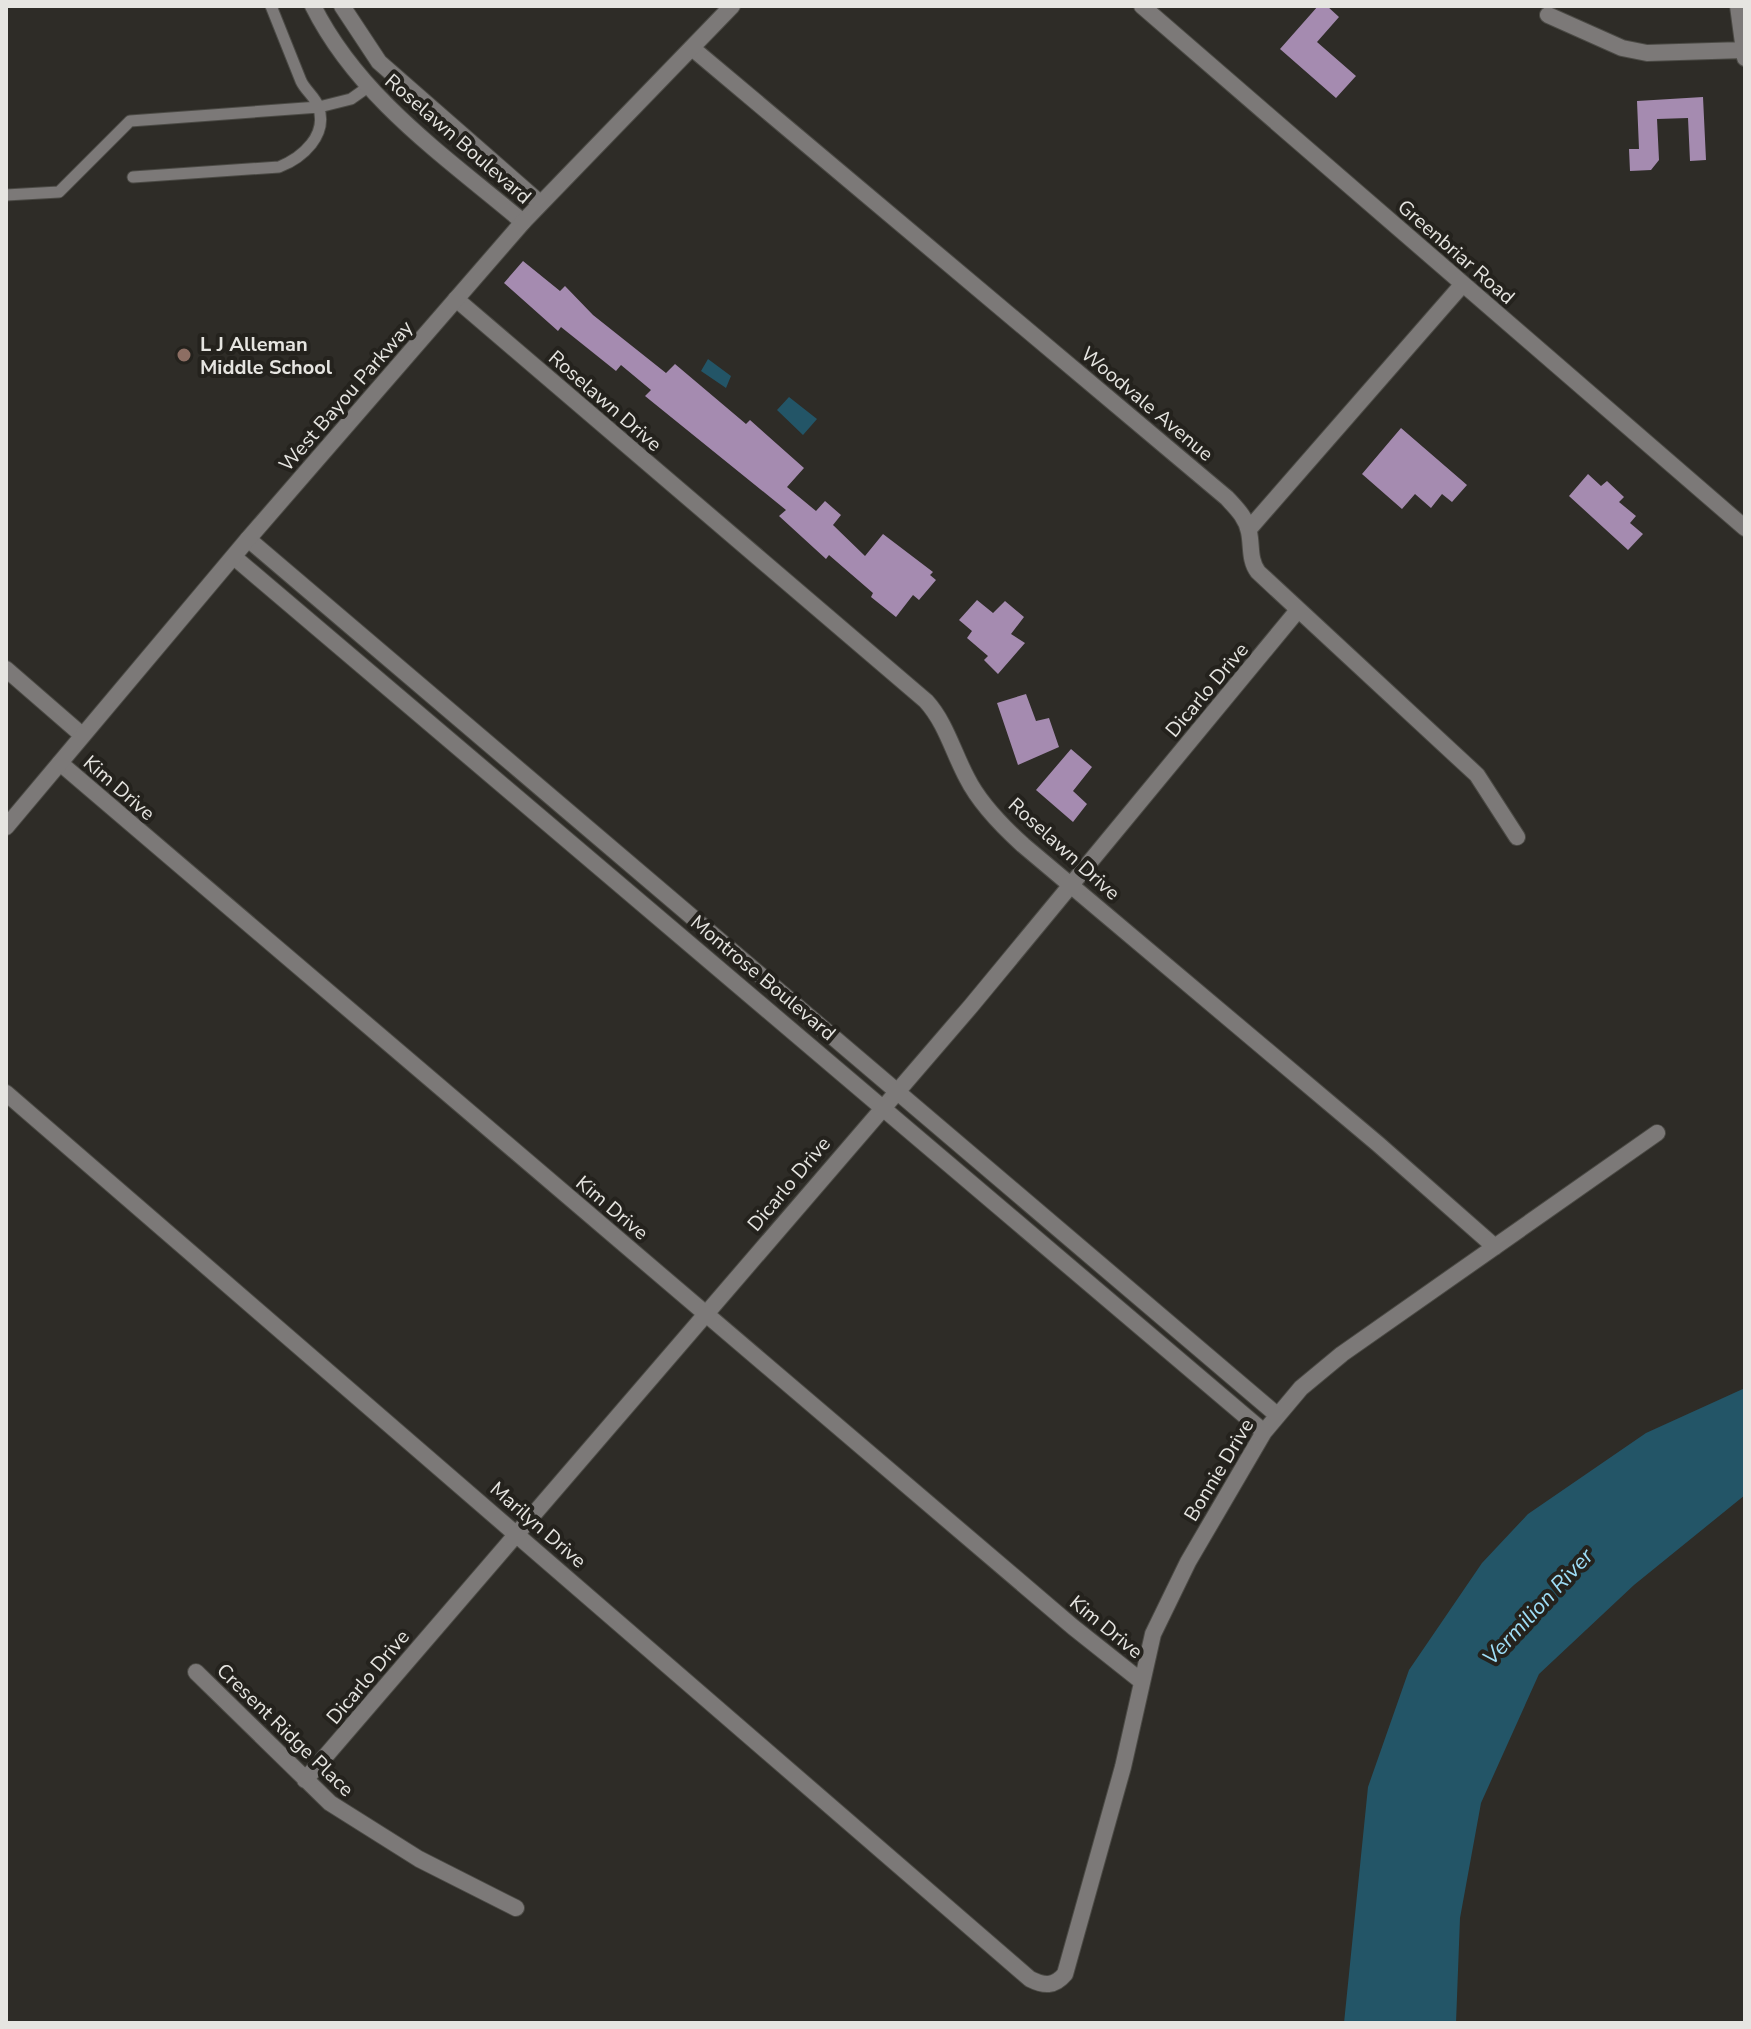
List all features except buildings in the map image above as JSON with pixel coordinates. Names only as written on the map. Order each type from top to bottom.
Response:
[{"type":"street","name":"Roselawn Boulevard","points":[[313,6],[343,58],[364,83],[523,222]]},
{"type":"street","name":"Roselawn Boulevard","points":[[342,6],[379,62],[540,203]]},
{"type":"street","name":"West Bayou Parkway","points":[[6,827],[248,539],[523,222],[732,6]]},
{"type":"street","points":[[1548,15],[1634,51],[1744,54],[1738,6]]},
{"type":"street","name":"Greenbriar Road","points":[[1151,9],[1462,285],[1745,528]]},
{"type":"street","name":"Woodvale Avenue","points":[[692,48],[1227,498],[1242,514],[1249,529],[1254,567],[1477,775],[1517,837]]},
{"type":"street","points":[[364,83],[379,62]]},
{"type":"street","points":[[1249,529],[1462,285]]},
{"type":"street","name":"Roselawn Drive","points":[[456,299],[926,701],[946,730],[968,780],[984,804],[1017,839],[1495,1247]]},
{"type":"street","name":"Montrose Boulevard","points":[[248,539],[1277,1415]]},
{"type":"street","name":"Montrose Boulevard","points":[[234,557],[1264,1432]]},
{"type":"street","name":"Dicarlo Drive","points":[[305,1780],[894,1091],[971,1006],[1298,610]]},
{"type":"street","name":"Kim Drive","points":[[6,669],[82,735]]},
{"type":"street","name":"Kim Drive","points":[[60,763],[1073,1627],[1141,1681]]},
{"type":"street","name":"Marilyn Drive","points":[[6,1093],[1030,1979],[1044,1985]]},
{"type":"street","name":"Bonnie Drive","points":[[1044,1985],[1058,1981],[1065,1974],[1123,1767],[1153,1634],[1234,1478],[1264,1432],[1301,1388],[1342,1354],[1657,1133]]},
{"type":"street","name":"Cresent Ridge Place","points":[[196,1672],[330,1803],[419,1859],[516,1908]]},
{"type":"lane","points":[[133,177],[279,167],[297,160],[318,132],[319,107],[305,89],[271,6]]},
{"type":"lane","points":[[6,195],[59,192],[130,121],[319,107],[351,99],[364,83]]},
{"type":"water","points":[[708,359],[731,376],[726,388],[701,371]]},
{"type":"water","points":[[789,397],[817,419],[803,435],[777,410]]},
{"type":"water","name":"Vermilion River","points":[[1745,1388],[1745,1495],[1634,1585],[1539,1674],[1481,1803],[1460,1918],[1456,2023],[1344,2023],[1368,1787],[1409,1670],[1482,1563],[1528,1514],[1646,1433]]},
{"type":"place","name":"L J Alleman Middle School","points":[[184,355]]}]
